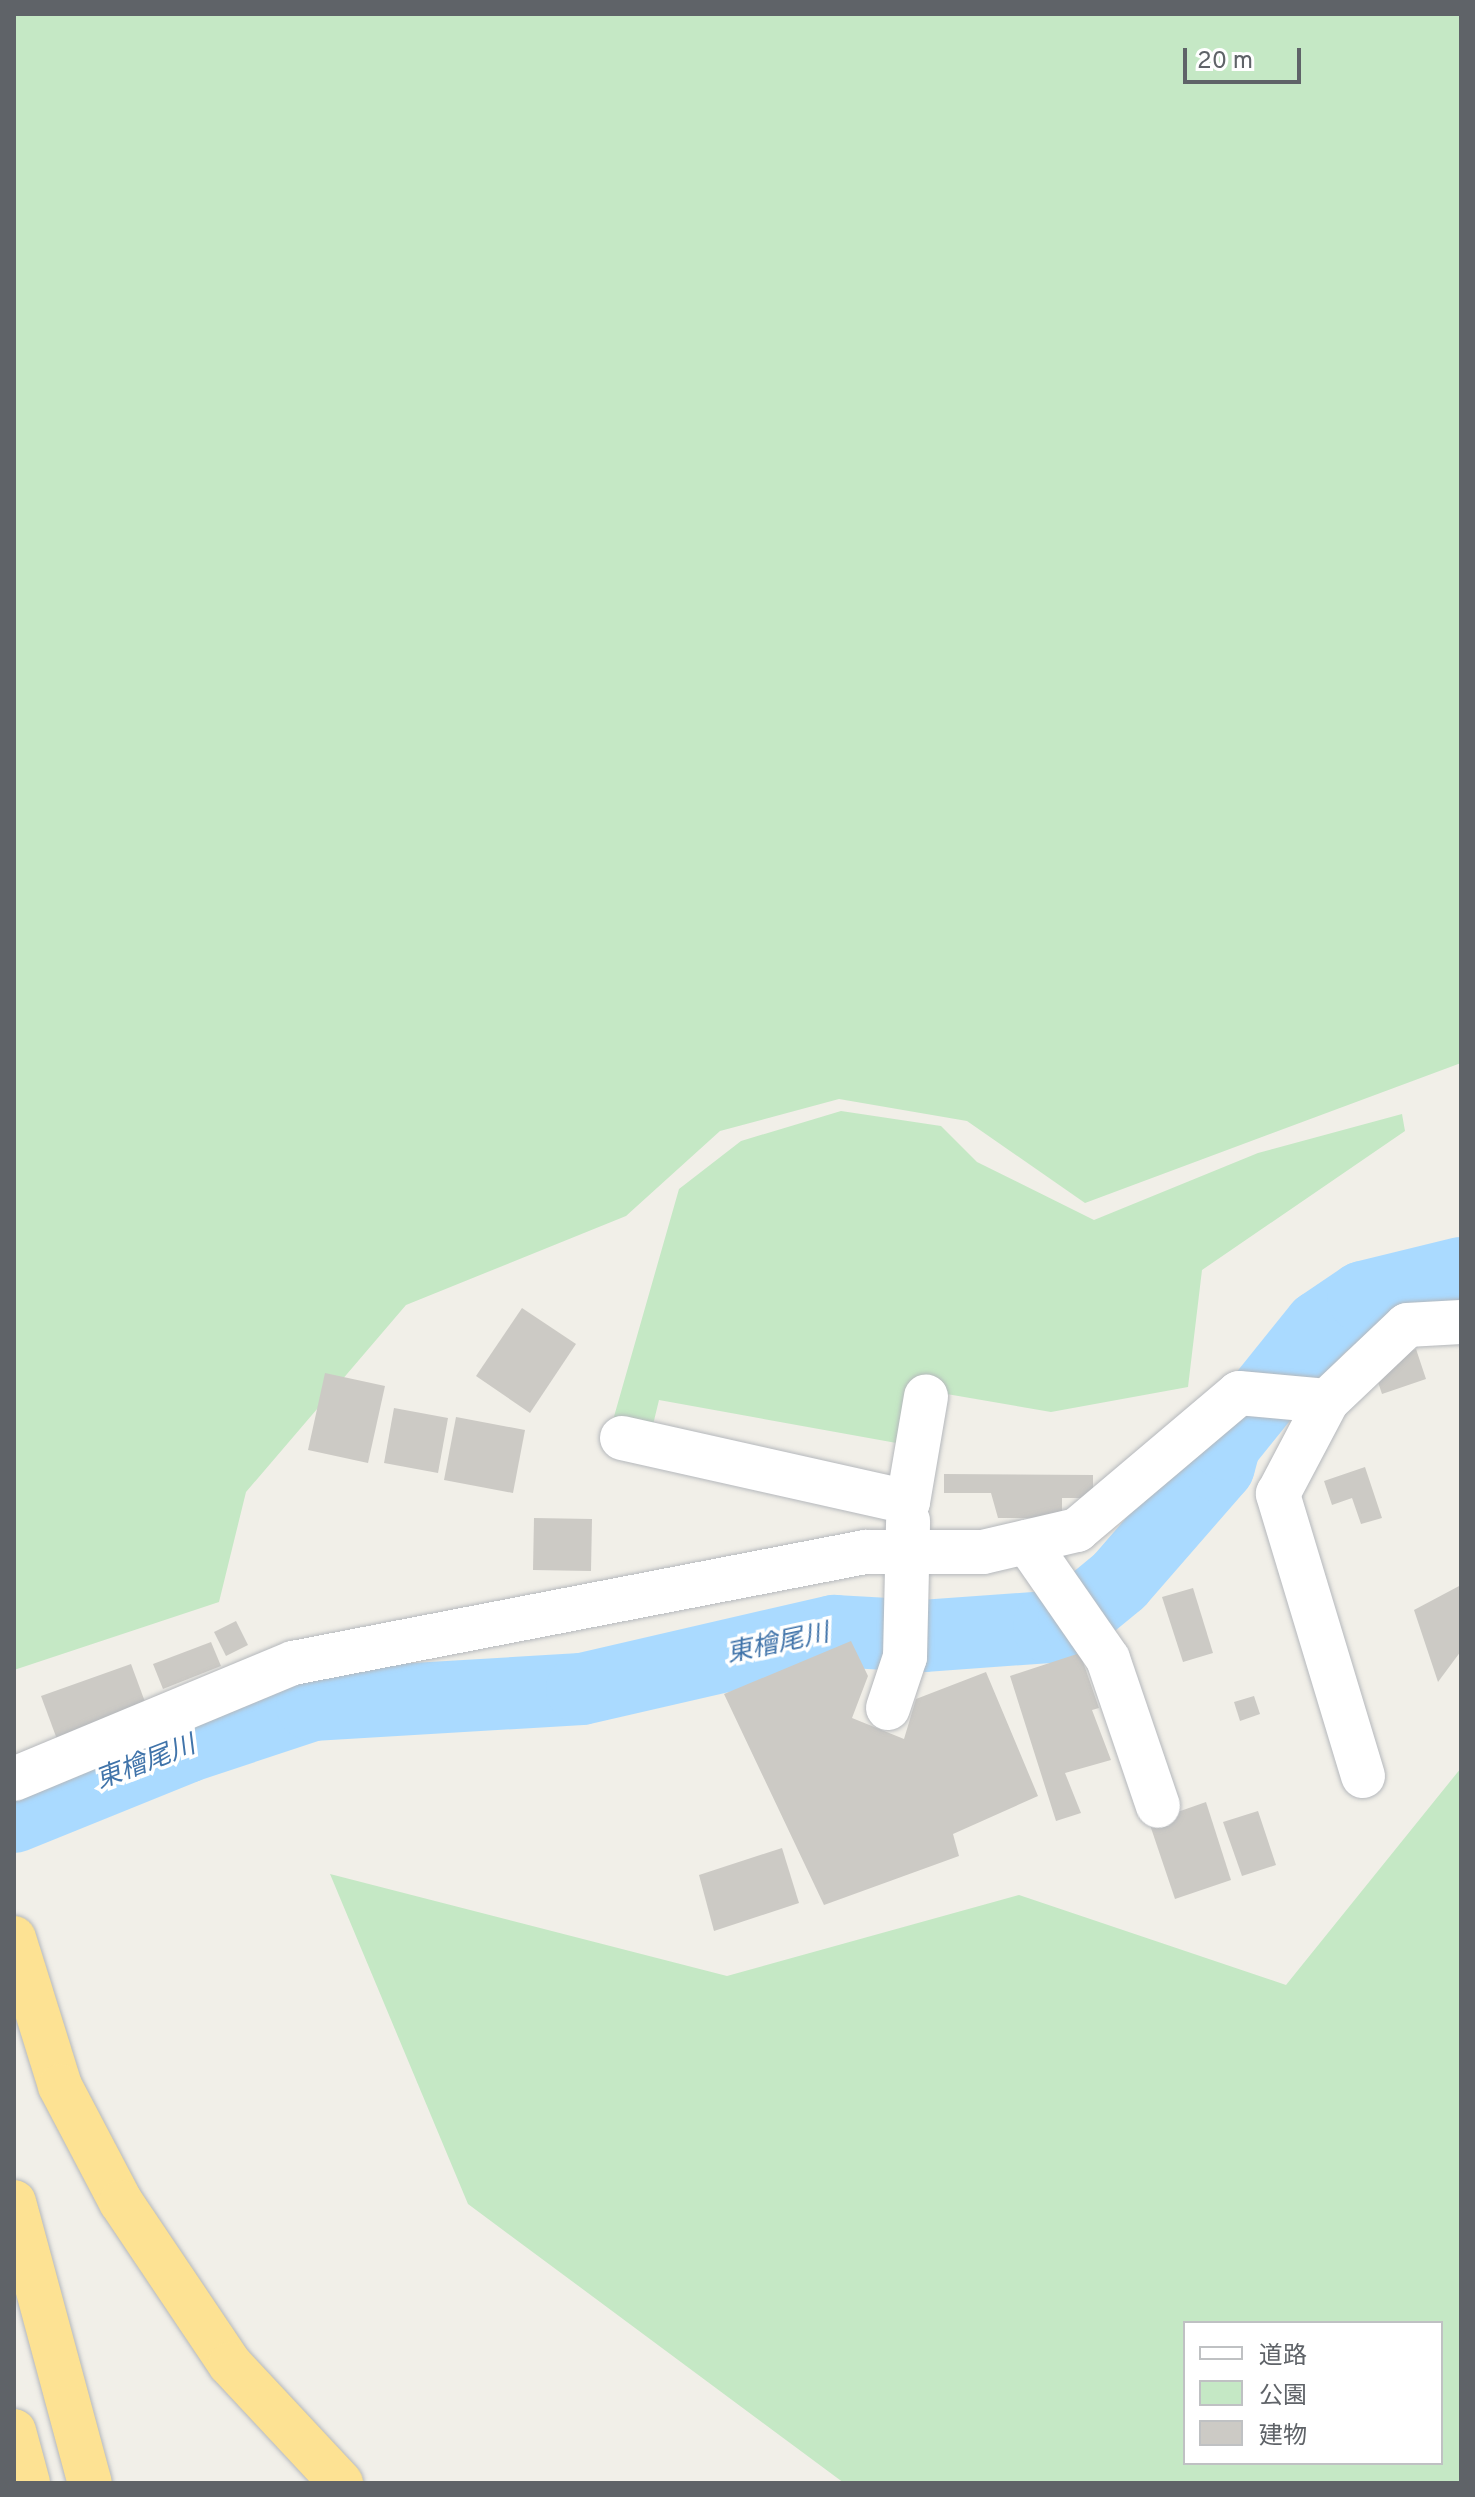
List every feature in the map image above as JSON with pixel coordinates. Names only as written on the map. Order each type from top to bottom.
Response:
[{"type":"highway","points":[[14,1938],[60,2086],[121,2202],[230,2364],[341,2483]]},
{"type":"highway","points":[[14,2202],[90,2483]]},
{"type":"highway","points":[[14,2431],[28,2483]]},
{"type":"street","points":[[1363,1776],[1278,1494],[1327,1401],[1407,1325],[1461,1322]]},
{"type":"street","points":[[14,1779],[293,1663],[865,1552],[983,1552],[1077,1530],[1239,1393],[1327,1401]]},
{"type":"street","points":[[888,1708],[905,1657],[908,1502],[926,1397]]},
{"type":"street","points":[[622,1438],[908,1502]]},
{"type":"street","points":[[1027,1542],[1108,1659],[1158,1806]]},
{"type":"green space","points":[[14,14],[1461,14],[1461,1063],[1085,1203],[967,1121],[839,1099],[720,1131],[626,1216],[406,1305],[246,1492],[219,1602],[14,1670]]},
{"type":"green space","points":[[841,1111],[941,1126],[977,1162],[1094,1220],[1258,1153],[1402,1114],[1405,1131],[1202,1270],[1188,1387],[1051,1412],[906,1387],[902,1444],[659,1400],[651,1433],[611,1427],[679,1189],[741,1141]]},
{"type":"green space","points":[[1461,1768],[1461,2483],[844,2483],[468,2204],[330,1874],[727,1976],[1019,1895],[1286,1985]]},
{"type":"building","points":[[522,1308],[576,1344],[530,1413],[476,1376]]},
{"type":"building","points":[[1416,1349],[1426,1379],[1382,1394],[1372,1364]]},
{"type":"building","points":[[325,1373],[385,1386],[368,1463],[308,1450]]},
{"type":"building","points":[[394,1408],[448,1418],[438,1473],[384,1463]]},
{"type":"building","points":[[456,1417],[525,1430],[513,1493],[444,1480]]},
{"type":"building","points":[[1365,1467],[1382,1518],[1361,1524],[1352,1498],[1332,1505],[1324,1481]]},
{"type":"building","points":[[944,1474],[1093,1475],[1093,1498],[1062,1498],[1062,1518],[998,1518],[991,1493],[944,1493]]},
{"type":"building","points":[[534,1518],[592,1519],[591,1571],[533,1570]]},
{"type":"building","points":[[1461,1585],[1461,1651],[1438,1682],[1414,1610]]},
{"type":"building","points":[[1193,1588],[1213,1653],[1183,1662],[1162,1597]]},
{"type":"building","points":[[236,1621],[248,1645],[226,1656],[214,1632]]},
{"type":"building","points":[[851,1641],[868,1676],[852,1718],[904,1739],[916,1699],[986,1672],[1038,1796],[953,1834],[959,1856],[824,1905],[724,1694]]},
{"type":"building","points":[[211,1642],[221,1666],[163,1689],[153,1664]]},
{"type":"building","points":[[1080,1653],[1099,1708],[1092,1710],[1111,1760],[1065,1773],[1081,1813],[1056,1821],[1010,1676]]},
{"type":"building","points":[[131,1664],[148,1710],[58,1742],[41,1696]]},
{"type":"building","points":[[1254,1696],[1260,1714],[1240,1721],[1234,1702]]},
{"type":"building","points":[[1206,1802],[1231,1880],[1175,1899],[1149,1822]]},
{"type":"building","points":[[1258,1811],[1276,1865],[1242,1876],[1223,1822]]},
{"type":"building","points":[[782,1848],[799,1903],[714,1931],[699,1875]]},
{"type":"waterway","name":"東檜尾川","points":[[14,1817],[186,1747],[312,1705],[582,1689],[834,1631],[923,1636],[1049,1627],[1074,1618],[1119,1581],[1219,1466],[1225,1444],[1320,1326],[1363,1297],[1461,1273]]}]
